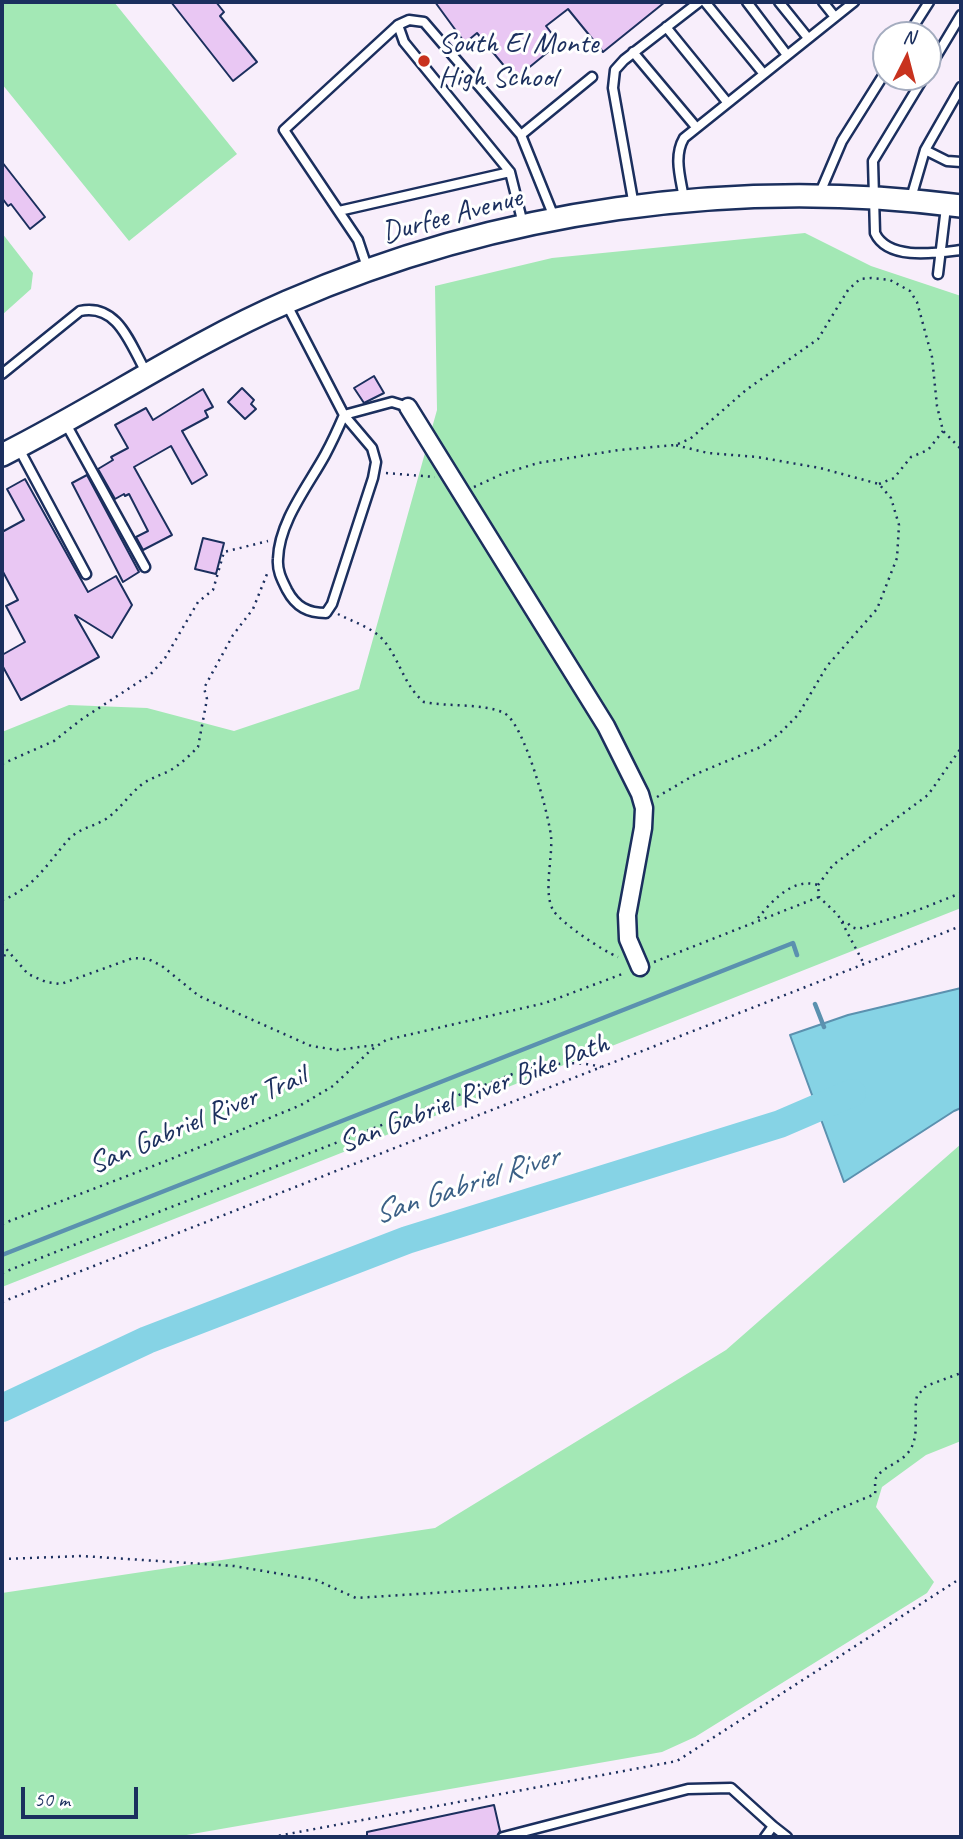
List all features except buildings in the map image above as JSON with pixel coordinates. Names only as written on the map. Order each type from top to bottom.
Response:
[{"type":"main road","name":"Durfee Avenue","points":[[10,451],[286,303],[368,271],[475,237],[634,206],[741,197],[819,195],[954,205]]},
{"type":"street","points":[[408,407],[606,726],[640,794],[644,808],[643,828],[627,915],[628,939],[640,967]]},
{"type":"lane","points":[[634,206],[613,88],[615,70],[633,52],[699,2]]},
{"type":"lane","points":[[705,2],[763,73]]},
{"type":"lane","points":[[747,2],[787,55]]},
{"type":"lane","points":[[779,2],[808,38]]},
{"type":"lane","points":[[822,2],[835,17]]},
{"type":"lane","points":[[685,201],[678,155],[684,138],[854,2]]},
{"type":"lane","points":[[917,21],[929,2]]},
{"type":"lane","points":[[942,47],[961,15]]},
{"type":"lane","points":[[368,271],[358,240],[284,130],[398,25],[409,20],[424,22],[521,135],[555,220]]},
{"type":"lane","points":[[398,25],[404,42],[510,172],[524,226]]},
{"type":"lane","points":[[666,27],[727,102]]},
{"type":"lane","points":[[633,52],[696,127]]},
{"type":"lane","points":[[521,135],[592,77]]},
{"type":"lane","points":[[910,200],[925,150],[961,87]]},
{"type":"lane","points":[[819,195],[842,141],[873,91]]},
{"type":"lane","points":[[916,91],[873,161],[875,233],[879,241],[898,250],[941,253],[961,250]]},
{"type":"lane","points":[[925,150],[947,161],[961,162]]},
{"type":"lane","points":[[339,211],[510,172]]},
{"type":"lane","points":[[938,274],[954,205]]},
{"type":"lane","points":[[286,303],[344,415],[372,448],[376,462],[329,609],[326,613],[312,613],[303,609],[290,595],[279,574],[277,561],[280,543],[290,517],[344,415],[392,402],[408,407]]},
{"type":"lane","points":[[2,374],[80,311],[94,308],[115,319],[148,376]]},
{"type":"lane","points":[[65,421],[145,567]]},
{"type":"lane","points":[[10,451],[86,574]]},
{"type":"lane","points":[[503,1837],[688,1789],[731,1787],[787,1837]]},
{"type":"lane","points":[[765,1837],[773,1826]]},
{"type":"path","points":[[374,471],[427,478],[440,477],[472,488],[502,474],[538,463],[619,450],[675,445],[690,439],[746,390],[818,339],[848,290],[860,279],[871,278],[890,280],[910,291],[917,302],[932,357],[937,407],[943,430],[961,449]]},
{"type":"path","points":[[879,484],[894,478],[911,457],[928,450],[943,430]]},
{"type":"path","points":[[644,808],[667,790],[696,774],[763,746],[780,733],[798,715],[827,666],[877,608],[897,558],[899,525],[891,498],[879,484],[820,468],[757,457],[708,453],[675,445]]},
{"type":"path","points":[[2,764],[54,741],[82,719],[151,674],[165,658],[198,602],[213,590],[224,552],[272,540],[270,550]]},
{"type":"path","points":[[2,900],[16,895],[40,875],[69,839],[83,827],[113,814],[141,785],[168,771],[198,747],[207,699],[204,688],[233,635],[253,609],[268,573]]},
{"type":"path","points":[[329,609],[374,632],[386,642],[397,666],[424,702],[489,709],[505,713],[514,722],[523,737],[551,834],[549,895],[552,908],[593,943],[640,967]]},
{"type":"path","points":[[864,964],[842,922],[832,908],[819,897],[818,885],[840,859],[928,795],[961,748]]},
{"type":"path","points":[[756,921],[769,904],[791,887],[803,883],[818,885]]},
{"type":"path","points":[[842,922],[858,929],[919,910],[961,893]]},
{"type":"path","name":"San Gabriel River Trail","points":[[2,1224],[166,1161],[301,1105],[333,1086],[378,1045],[406,1034],[545,1003],[819,897]]},
{"type":"path","name":"San Gabriel River Bike Path","points":[[2,1302],[961,926]]},
{"type":"path","points":[[2,944],[28,974],[46,982],[61,984],[133,958],[148,959],[162,966],[199,996],[311,1046],[337,1049],[378,1045]]},
{"type":"path","points":[[2,963],[6,951]]},
{"type":"path","points":[[2,1273],[528,1068],[558,1063],[588,1063],[601,1067]]},
{"type":"path","points":[[2,1559],[82,1556],[234,1566],[316,1580],[356,1598],[555,1585],[693,1567],[763,1547],[834,1511],[876,1494],[875,1483],[878,1476],[900,1462],[912,1448],[916,1429],[917,1396],[926,1386],[961,1373]]},
{"type":"path","points":[[272,1837],[677,1761],[961,1578]]},
{"type":"green space","points":[[6,2],[114,2],[237,154],[129,241],[2,84],[2,6]]},
{"type":"green space","points":[[2,233],[33,273],[31,289],[2,315]]},
{"type":"green space","points":[[805,233],[871,266],[961,296],[961,908],[2,1287],[2,732],[69,705],[147,708],[234,731],[359,689],[437,410],[435,286],[552,258]]},
{"type":"green space","points":[[961,1144],[961,1441],[926,1455],[882,1487],[876,1507],[934,1582],[927,1593],[695,1737],[662,1752],[175,1837],[2,1837],[2,1593],[435,1528],[726,1350]]},
{"type":"water","points":[[961,988],[961,1108],[844,1182],[790,1035],[848,1015]]},
{"type":"waterway","points":[[2,1255],[793,943],[797,955]]},
{"type":"waterway","points":[[815,1004],[824,1027]]},
{"type":"waterway","name":"San Gabriel River","points":[[2,1408],[147,1340],[407,1240],[780,1124],[852,1093]]},
{"type":"place","name":"South El Monte High School","points":[[424,61]]}]
